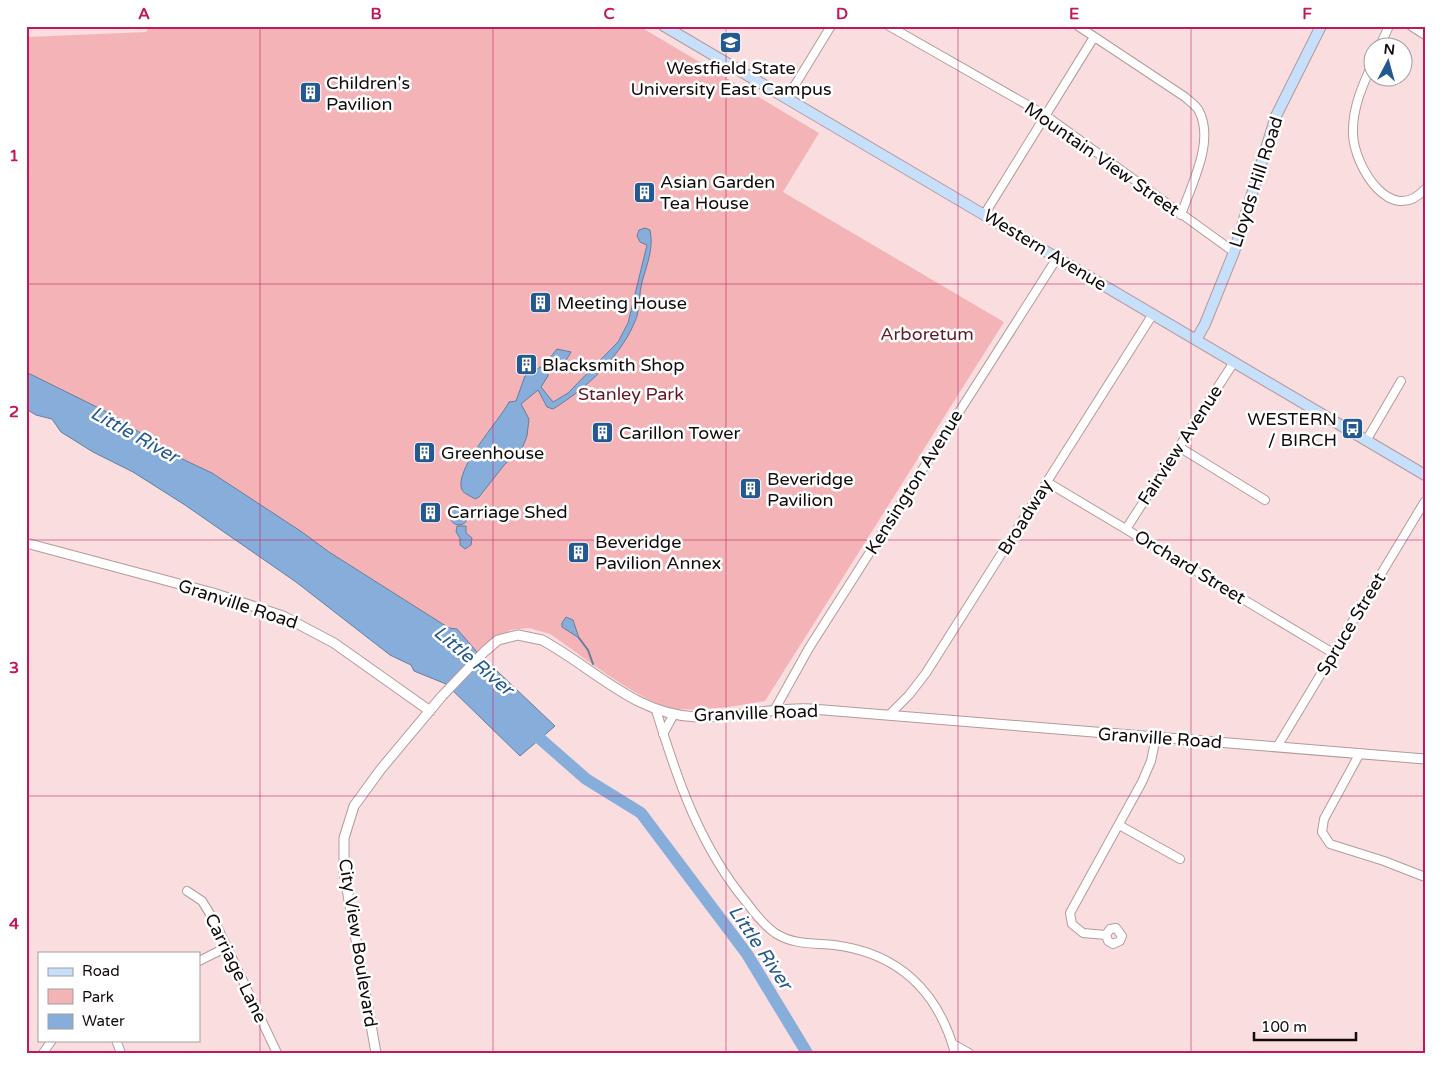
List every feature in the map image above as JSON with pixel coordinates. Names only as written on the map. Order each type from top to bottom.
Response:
[{"type":"main road","name":"Western Avenue","points":[[664,26],[1425,475]]},
{"type":"main road","name":"Lloyds Hill Road","points":[[1196,340],[1208,316],[1234,252],[1276,116],[1321,26]]},
{"type":"street","points":[[787,98],[831,26]]},
{"type":"street","name":"Mountain View Street","points":[[890,26],[1045,115],[1234,252]]},
{"type":"street","points":[[1078,26],[1185,97],[1198,111],[1204,134],[1203,148],[1181,215]]},
{"type":"street","points":[[1384,38],[1389,26]]},
{"type":"street","points":[[1411,26],[1425,35]]},
{"type":"street","points":[[984,215],[1094,37]]},
{"type":"street","points":[[1364,88],[1354,115],[1353,141],[1357,158],[1372,184],[1385,195],[1400,200],[1410,200],[1425,189]]},
{"type":"street","name":"Kensington Avenue","points":[[775,709],[809,648],[1057,258]]},
{"type":"street","name":"Broadway","points":[[889,715],[926,673],[1153,314]]},
{"type":"street","name":"Fairview Avenue","points":[[1126,529],[1234,362]]},
{"type":"street","points":[[1366,441],[1401,382]]},
{"type":"street","points":[[1179,447],[1265,500]]},
{"type":"street","name":"Orchard Street","points":[[1047,482],[1333,653]]},
{"type":"street","name":"Spruce Street","points":[[1277,747],[1425,501]]},
{"type":"street","name":"Granville Road","points":[[26,543],[213,593],[284,616],[334,643],[430,711],[489,646],[498,640],[513,636],[538,638],[615,689],[656,710],[674,714],[709,716],[775,709],[803,709],[1425,759]]},
{"type":"street","points":[[656,710],[692,813],[713,857],[726,877],[763,923],[790,941],[857,950],[897,967],[913,979],[929,997],[953,1044],[955,1053]]},
{"type":"street","name":"City View Boulevard","points":[[376,1053],[346,881],[342,854],[344,838],[354,806],[362,794],[430,711]]},
{"type":"street","points":[[663,734],[674,714]]},
{"type":"street","points":[[1106,936],[1078,930],[1072,924],[1070,916],[1074,904],[1149,768],[1156,738]]},
{"type":"street","points":[[1360,753],[1324,819],[1322,828],[1324,837],[1334,846],[1384,861],[1425,878]]},
{"type":"street","points":[[1119,825],[1180,859]]},
{"type":"street","name":"Carriage Lane","points":[[186,891],[202,901],[227,947],[278,1053]]},
{"type":"street","points":[[200,960],[227,947]]},
{"type":"street","points":[[43,1053],[51,1042]]},
{"type":"street","points":[[953,1044],[969,1053]]},
{"type":"green space","name":"Stanley Park","points":[[150,26],[639,26],[819,133],[783,192],[1004,322],[765,701],[710,709],[677,709],[663,706],[630,689],[550,634],[529,628],[510,630],[502,638],[499,634],[477,652],[457,629],[449,628],[329,552],[212,473],[178,457],[111,414],[26,372],[26,37],[146,32]]},
{"type":"water","points":[[645,228],[650,230],[651,237],[649,256],[641,286],[637,316],[623,344],[591,381],[553,409],[547,407],[538,390],[521,404],[529,419],[527,436],[521,451],[505,464],[479,497],[475,499],[466,494],[462,490],[461,481],[464,470],[509,402],[516,401],[525,376],[544,365],[557,349],[571,352],[565,362],[553,365],[548,369],[548,376],[541,387],[553,402],[568,393],[618,342],[628,323],[647,245],[640,242],[637,236],[639,230]]},
{"type":"water","points":[[26,372],[111,414],[178,457],[212,473],[329,552],[449,628],[457,629],[477,652],[555,726],[520,756],[446,684],[414,671],[411,665],[390,655],[296,582],[185,505],[133,472],[93,452],[61,432],[52,419],[36,415],[26,409]]},
{"type":"water","points":[[459,507],[465,510],[468,516],[465,522],[459,525],[453,522],[450,516],[453,510]]},
{"type":"water","points":[[457,526],[466,526],[466,533],[472,538],[471,545],[465,549],[460,545],[460,538],[456,532]]},
{"type":"water","points":[[566,617],[573,620],[579,638],[562,627]]},
{"type":"waterway","points":[[579,638],[588,650],[593,664]]},
{"type":"waterway","name":"Little River","points":[[529,729],[586,779],[641,813],[747,954],[807,1053]]},
{"type":"place","name":"Westfield State University East Campus","points":[[731,43]]},
{"type":"place","name":"Children's Pavilion","points":[[310,93]]},
{"type":"place","name":"Asian Garden Tea House","points":[[644,192]]},
{"type":"place","name":"Meeting House","points":[[541,303]]},
{"type":"place","name":"Blacksmith Shop","points":[[526,365]]},
{"type":"place","name":"WESTERN / BIRCH","points":[[1353,429]]},
{"type":"place","name":"Carillon Tower","points":[[603,433]]},
{"type":"place","name":"Greenhouse","points":[[425,453]]},
{"type":"place","name":"Beveridge Pavilion","points":[[751,489]]},
{"type":"place","name":"Carriage Shed","points":[[431,512]]},
{"type":"place","name":"Beveridge Pavilion Annex","points":[[579,552]]},
{"type":"park label","name":"Arboretum","points":[[927,334]]}]
